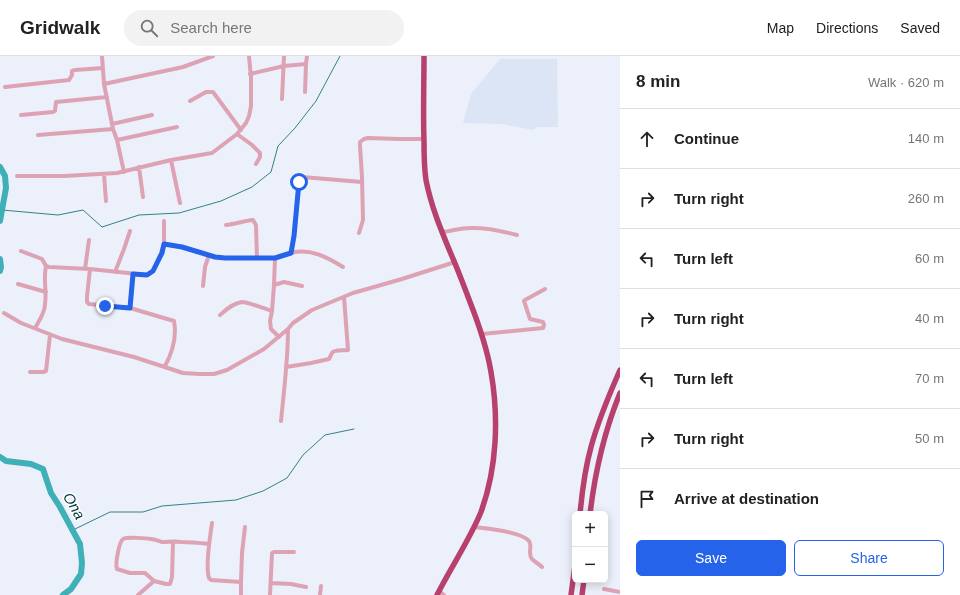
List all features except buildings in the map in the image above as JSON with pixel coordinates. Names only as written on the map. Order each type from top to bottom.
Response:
[{"type":"highway","points":[[424,56],[424,139],[426,179],[431,202],[482,334],[491,371],[495,415],[493,466],[485,499],[474,527],[438,593]]},
{"type":"highway","points":[[580,511],[591,448],[607,400],[620,370]]},
{"type":"highway","points":[[590,511],[601,448],[620,392]]},
{"type":"highway","points":[[571,595],[573,583]]},
{"type":"highway","points":[[582,595],[584,583]]},
{"type":"street","points":[[102,56],[104,84],[124,172]]},
{"type":"street","points":[[104,84],[183,67],[213,56]]},
{"type":"street","points":[[17,176],[64,176],[117,173],[171,160],[212,153],[237,134],[246,123],[251,106],[249,56]]},
{"type":"street","points":[[282,99],[284,56]]},
{"type":"street","points":[[305,92],[307,56]]},
{"type":"street","points":[[250,74],[284,66],[306,64]]},
{"type":"street","points":[[5,87],[69,80],[72,76],[72,71],[103,68]]},
{"type":"street","points":[[190,101],[206,92],[213,92],[241,130]]},
{"type":"street","points":[[21,115],[53,112],[55,111],[56,102],[107,97]]},
{"type":"street","points":[[112,124],[152,115]]},
{"type":"street","points":[[117,140],[177,127]]},
{"type":"street","points":[[38,135],[113,129]]},
{"type":"street","points":[[237,134],[260,153],[260,157],[256,164]]},
{"type":"street","points":[[359,233],[363,220],[360,142],[368,138],[399,140],[410,138],[424,139]]},
{"type":"street","points":[[171,160],[180,203]]},
{"type":"street","points":[[139,167],[143,197]]},
{"type":"street","points":[[104,174],[106,201]]},
{"type":"street","points":[[291,253],[299,182],[302,177],[362,182]]},
{"type":"street","points":[[21,251],[42,259],[46,266],[53,268],[88,269],[147,275],[153,271],[162,253],[164,244],[164,220]]},
{"type":"street","points":[[226,225],[237,224],[250,220],[254,222],[256,225],[257,258]]},
{"type":"street","points":[[442,232],[471,228],[486,228],[517,235]]},
{"type":"street","points":[[115,272],[130,230]]},
{"type":"street","points":[[89,240],[87,302],[89,304],[130,308],[174,321],[175,332],[173,349],[165,366]]},
{"type":"street","points":[[164,244],[225,258],[275,258],[291,253],[306,251],[323,256],[342,266]]},
{"type":"street","points":[[203,286],[205,267],[209,255]]},
{"type":"street","points":[[275,258],[272,311],[270,321],[271,329],[279,337]]},
{"type":"street","points":[[4,313],[21,323],[62,339],[134,357],[184,372],[214,374],[227,370],[264,349],[293,323],[312,310],[353,293],[455,262]]},
{"type":"street","points":[[35,328],[45,305],[46,292],[44,273],[46,266]]},
{"type":"street","points":[[130,308],[133,274]]},
{"type":"street","points":[[274,285],[284,282],[302,286]]},
{"type":"street","points":[[18,284],[46,292]]},
{"type":"street","points":[[482,334],[543,328],[543,322],[532,320],[529,317],[524,302],[526,298],[545,289]]},
{"type":"street","points":[[286,367],[329,359],[333,352],[348,350],[344,297]]},
{"type":"street","points":[[220,315],[227,308],[241,302],[272,311]]},
{"type":"street","points":[[281,420],[288,353],[288,329]]},
{"type":"street","points":[[30,372],[46,371],[50,335]]},
{"type":"street","points":[[212,523],[207,568],[209,578],[211,580],[241,582]]},
{"type":"street","points":[[474,527],[492,528],[515,534],[529,540],[529,553],[532,559],[542,566]]},
{"type":"street","points":[[241,595],[244,528]]},
{"type":"street","points":[[173,542],[172,577],[170,584],[154,580],[145,574],[130,573],[117,569],[116,566],[122,540],[124,538],[151,539],[162,542],[173,542],[209,544]]},
{"type":"street","points":[[270,595],[272,553],[294,552]]},
{"type":"street","points":[[138,595],[154,580]]},
{"type":"street","points":[[271,583],[291,584],[306,587]]},
{"type":"street","points":[[320,595],[321,586]]},
{"type":"street","points":[[604,589],[620,592]]},
{"type":"street","points":[[438,593],[444,595]]},
{"type":"shaded area","points":[[500,59],[557,59],[558,127],[537,127],[533,130],[502,124],[463,123],[471,94]]},
{"type":"waterway","points":[[2,210],[58,215],[83,210],[102,227],[139,215],[179,213],[221,201],[252,187],[271,172],[278,146],[295,128],[316,101],[340,56]]},
{"type":"waterway","name":"Ona","points":[[0,167],[5,176],[6,188],[0,221]]},
{"type":"waterway","name":"Ona","points":[[0,259],[0,271]]},
{"type":"waterway","points":[[73,530],[110,512],[143,512],[162,506],[236,500],[263,491],[287,478],[303,455],[325,435],[354,429]]},
{"type":"waterway","name":"Ona","points":[[0,457],[6,461],[31,464],[43,469],[51,493],[80,544],[82,563],[81,574],[71,589],[63,595]]},
{"type":"route","points":[[105,306],[130,308],[133,274],[147,275],[153,271],[162,253],[164,244],[182,247],[215,257],[225,258],[275,258],[291,253],[299,182]]}]
